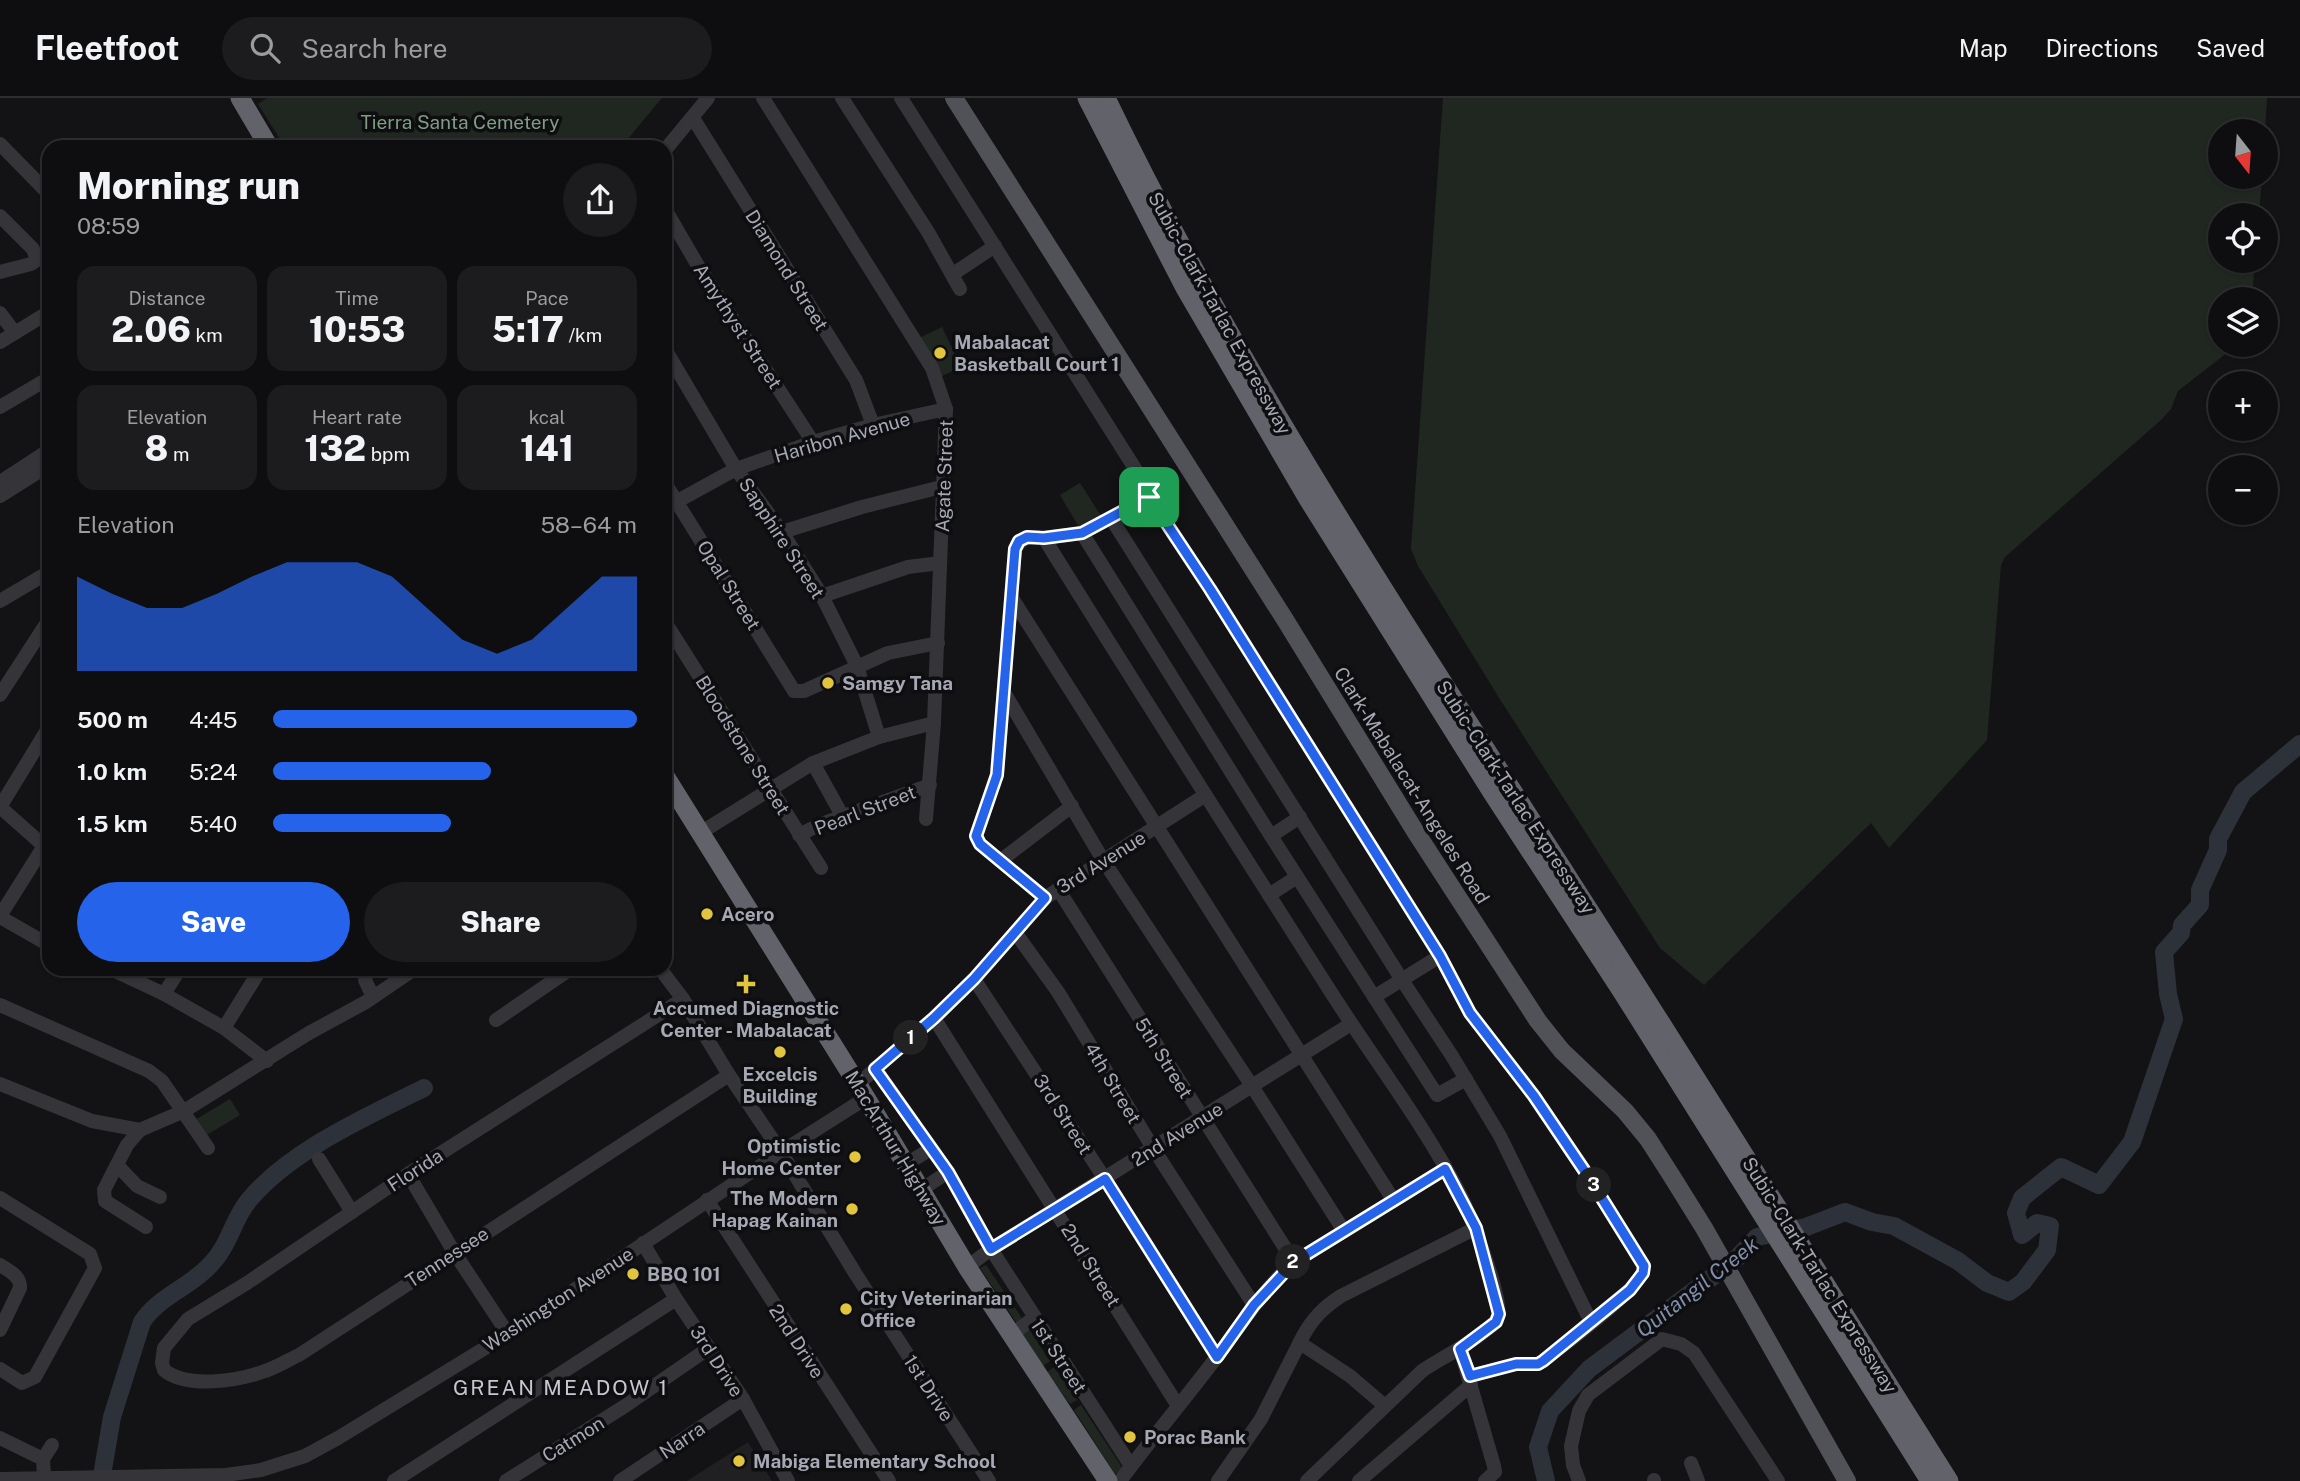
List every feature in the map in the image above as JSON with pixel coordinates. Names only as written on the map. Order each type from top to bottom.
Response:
[{"type":"highway","points":[[240,98],[265,140]]},
{"type":"highway","name":"Subic-Clark-Tarlac Expressway","points":[[1087,98],[1185,288],[1295,478],[1486,783],[1755,1186]]},
{"type":"highway","name":"Subic-Clark-Tarlac Expressway","points":[[1107,98],[1193,267],[1290,439],[1817,1284],[1950,1481]]},
{"type":"highway","name":"MacArthur Highway","points":[[672,787],[862,1091],[967,1267],[1108,1481]]},
{"type":"highway","name":"Subic-Clark-Tarlac Expressway","points":[[1817,1284],[1930,1481]]},
{"type":"main road","name":"Clark-Mabalacat-Angeles Road","points":[[954,98],[1284,618],[1415,831],[1538,1021],[1562,1051],[1625,1111],[1648,1139],[1704,1228],[1847,1481]]},
{"type":"street","points":[[672,142],[708,98]]},
{"type":"street","name":"Agate Street","points":[[764,98],[932,368],[946,410],[938,643],[926,819]]},
{"type":"street","points":[[842,98],[960,289]]},
{"type":"street","points":[[901,98],[1146,486],[1149,497],[1210,589],[1440,956],[1470,1013],[1534,1096],[1644,1266],[1643,1273],[1630,1290],[1538,1364],[1516,1364],[1471,1381],[1359,1481]]},
{"type":"street","name":"Diamond Street","points":[[693,118],[856,380],[873,425]]},
{"type":"street","points":[[0,144],[42,187]]},
{"type":"street","points":[[0,216],[6,229],[33,248],[37,260],[0,272]]},
{"type":"street","name":"Amythyst Street","points":[[672,221],[813,442]]},
{"type":"street","points":[[953,274],[995,246]]},
{"type":"street","points":[[0,313],[15,333]]},
{"type":"street","points":[[0,342],[42,320]]},
{"type":"street","name":"Sapphire Street","points":[[672,361],[736,469],[782,532],[822,596],[857,666],[879,737]]},
{"type":"street","points":[[0,407],[42,382]]},
{"type":"street","name":"Haribon Avenue","points":[[672,504],[736,469],[813,442],[873,425],[946,410]]},
{"type":"street","points":[[0,482],[42,468]]},
{"type":"street","points":[[0,496],[42,468]]},
{"type":"street","points":[[782,532],[862,507],[945,486]]},
{"type":"street","points":[[1045,898],[980,844],[976,836],[997,775],[1015,549],[1019,541],[1027,537],[1044,538],[1082,533],[1149,497]]},
{"type":"street","name":"Opal Street","points":[[672,507],[794,691],[799,693],[857,666]]},
{"type":"street","points":[[1111,518],[1466,1079],[1500,1136],[1591,1322]]},
{"type":"street","points":[[1082,533],[1270,836],[1437,1095],[1466,1079]]},
{"type":"street","points":[[1044,538],[1204,796],[1445,1169],[1476,1228],[1499,1314],[1496,1322],[1460,1349],[1439,1358],[1422,1371],[1307,1481]]},
{"type":"street","points":[[822,596],[908,567],[940,563]]},
{"type":"street","points":[[0,601],[42,577]]},
{"type":"street","points":[[1012,598],[1394,1201]]},
{"type":"street","points":[[0,695],[42,630]]},
{"type":"street","name":"Bloodstone Street","points":[[672,633],[821,868]]},
{"type":"street","points":[[857,666],[887,653],[938,643]]},
{"type":"street","points":[[1005,694],[1103,860],[1344,1231]]},
{"type":"street","points":[[700,833],[813,763],[879,737],[934,723]]},
{"type":"street","points":[[42,738],[0,807],[42,838]]},
{"type":"street","points":[[813,763],[843,817]]},
{"type":"street","name":"Pearl Street","points":[[799,835],[930,785]]},
{"type":"street","name":"3rd Avenue","points":[[862,1091],[875,1069],[974,979],[1045,898],[1204,796]]},
{"type":"street","points":[[1000,861],[1072,806]]},
{"type":"street","points":[[1270,836],[1300,817]]},
{"type":"street","points":[[42,850],[0,916],[42,941]]},
{"type":"street","points":[[1269,895],[1297,877]]},
{"type":"street","name":"5th Street","points":[[1058,889],[1294,1262]]},
{"type":"street","name":"4th Street","points":[[1015,932],[1058,992],[1153,1148],[1254,1305]]},
{"type":"street","points":[[1374,998],[1440,956]]},
{"type":"street","points":[[126,976],[224,1028],[267,1061]]},
{"type":"street","points":[[164,994],[175,976]]},
{"type":"street","points":[[224,1028],[256,976]]},
{"type":"street","points":[[366,976],[373,997]]},
{"type":"street","points":[[146,1227],[105,1201],[104,1190],[127,1144],[140,1130],[184,1111],[404,976]]},
{"type":"street","points":[[496,1020],[560,976]]},
{"type":"street","name":"1st Drive","points":[[666,976],[781,1152],[855,1273],[989,1481]]},
{"type":"street","name":"3rd Street","points":[[974,979],[1217,1357]]},
{"type":"street","name":"Florida","points":[[162,1356],[168,1340],[188,1319],[247,1283],[408,1174],[683,999]]},
{"type":"street","points":[[0,1005],[149,1071],[162,1081],[208,1149]]},
{"type":"street","name":"2nd Street","points":[[934,1018],[1178,1406]]},
{"type":"street","name":"2nd Avenue","points":[[967,1267],[991,1249],[1351,1024]]},
{"type":"street","name":"1st Street","points":[[875,1069],[948,1172],[991,1249],[1060,1360],[1131,1466]]},
{"type":"street","name":"Tennessee","points":[[162,1356],[164,1370],[178,1378],[209,1381],[236,1379],[265,1371],[299,1354],[729,1075]]},
{"type":"street","points":[[0,1084],[92,1121],[140,1130]]},
{"type":"street","name":"Washington Avenue","points":[[0,1479],[44,1476],[263,1476],[327,1444],[508,1334],[781,1152],[862,1091]]},
{"type":"street","points":[[906,1164],[931,1149]]},
{"type":"street","points":[[319,1159],[352,1212]]},
{"type":"street","points":[[117,1165],[137,1186],[160,1197]]},
{"type":"street","points":[[1120,1481],[1254,1305],[1294,1262],[1445,1169]]},
{"type":"street","points":[[921,1190],[948,1172]]},
{"type":"street","points":[[408,1174],[454,1252],[508,1334]]},
{"type":"street","points":[[0,1198],[89,1254],[95,1268],[35,1377],[22,1383],[0,1369]]},
{"type":"street","name":"2nd Drive","points":[[707,1200],[889,1481]]},
{"type":"street","points":[[1218,1481],[1261,1419],[1311,1321],[1323,1307],[1476,1228]]},
{"type":"street","name":"3rd Drive","points":[[643,1243],[676,1299],[743,1399],[788,1481]]},
{"type":"street","points":[[0,1265],[16,1276],[20,1288],[0,1329]]},
{"type":"street","points":[[394,1481],[676,1299]]},
{"type":"street","points":[[1012,1334],[1034,1318]]},
{"type":"street","points":[[1579,1481],[1573,1465],[1571,1446],[1579,1410],[1588,1395],[1662,1339],[1681,1344],[1694,1353],[1778,1481]]},
{"type":"street","points":[[1300,1343],[1350,1376],[1385,1406]]},
{"type":"street","name":"Catmon","points":[[506,1481],[625,1406],[709,1348]]},
{"type":"street","points":[[1460,1349],[1494,1466],[1495,1472],[1485,1481]]},
{"type":"street","points":[[1039,1374],[1060,1360]]},
{"type":"street","name":"Narra","points":[[620,1481],[743,1399]]},
{"type":"street","points":[[0,1438],[43,1459]]},
{"type":"street","points":[[44,1476],[43,1459],[52,1445]]},
{"type":"street","points":[[1691,1463],[1698,1481]]},
{"type":"shaded area","name":"Mabiga Elementary School","points":[[748,1442],[772,1481],[687,1481]]},
{"type":"green space","name":"Tierra Santa Cemetery","points":[[267,98],[662,98],[627,140],[281,140],[258,104]]},
{"type":"green space","points":[[1443,98],[2267,98],[2266,119],[2208,119],[2208,189],[2261,189],[2260,203],[2208,203],[2208,273],[2254,273],[2253,287],[2208,287],[2208,357],[2222,357],[2178,391],[2171,409],[2161,420],[2005,557],[2001,565],[1987,740],[1889,848],[1871,823],[1704,985],[1660,948],[1501,701],[1418,566],[1411,549]]},
{"type":"green space","name":"Mabalacat Basketball Court 1","points":[[942,327],[961,367],[938,378],[919,338]]},
{"type":"green space","points":[[1080,483],[1103,519],[1082,532],[1060,495]]},
{"type":"green space","points":[[230,1099],[240,1115],[205,1136],[195,1120]]},
{"type":"green space","points":[[986,1265],[1024,1321],[1018,1325],[980,1268]]},
{"type":"green space","points":[[1027,1326],[1050,1361],[1043,1366],[1020,1331]]},
{"type":"green space","points":[[1054,1367],[1077,1400],[1070,1404],[1047,1372]]},
{"type":"green space","points":[[1081,1405],[1123,1469],[1115,1474],[1074,1410]]},
{"type":"waterway","name":"Quitangil Creek","points":[[1546,1481],[1538,1447],[1550,1411],[1589,1369],[1735,1260],[1757,1237],[1806,1227],[1845,1212],[1872,1222],[1894,1226],[1958,1261],[1987,1283],[2009,1292],[2023,1282],[2047,1250],[2050,1226],[2037,1223],[2022,1235],[2016,1213],[2022,1198],[2061,1167],[2099,1185],[2132,1142],[2174,1019],[2168,994],[2164,952],[2181,933],[2182,925],[2200,905],[2200,890],[2218,850],[2218,839],[2243,792],[2300,744]]},
{"type":"waterway","points":[[101,1481],[112,1417],[142,1322],[149,1313],[211,1264],[249,1200],[286,1165],[330,1136],[424,1088]]},
{"type":"place","name":"Mabalacat Basketball Court 1","points":[[940,353]]},
{"type":"place","name":"Samgy Tana","points":[[828,683]]},
{"type":"place","name":"Acero","points":[[707,914]]},
{"type":"place","name":"Accumed Diagnostic Center - Mabalacat","points":[[746,984]]},
{"type":"place","name":"Excelcis Building","points":[[780,1052]]},
{"type":"place","name":"Optimistic Home Center","points":[[855,1157]]},
{"type":"place","name":"The Modern Hapag Kainan","points":[[852,1209]]},
{"type":"place","name":"BBQ 101","points":[[633,1274]]},
{"type":"place","name":"City Veterinarian Office","points":[[846,1309]]},
{"type":"place","name":"Porac Bank","points":[[1130,1437]]},
{"type":"place","name":"Mabiga Elementary School","points":[[739,1461]]},
{"type":"district","name":"GREAN MEADOW 1","points":[[561,1387]]},
{"type":"route","points":[[1149,497],[1210,589],[1440,956],[1470,1013],[1534,1096],[1644,1266],[1643,1273],[1630,1290],[1538,1364],[1516,1364],[1470,1376],[1460,1349],[1496,1322],[1499,1314],[1476,1228],[1445,1169],[1283,1271],[1254,1305],[1217,1357],[1105,1179],[991,1249],[948,1172],[875,1069],[974,979],[1045,898],[976,840],[997,775],[1015,549],[1019,541],[1027,537],[1044,538],[1082,533],[1149,497]]}]
